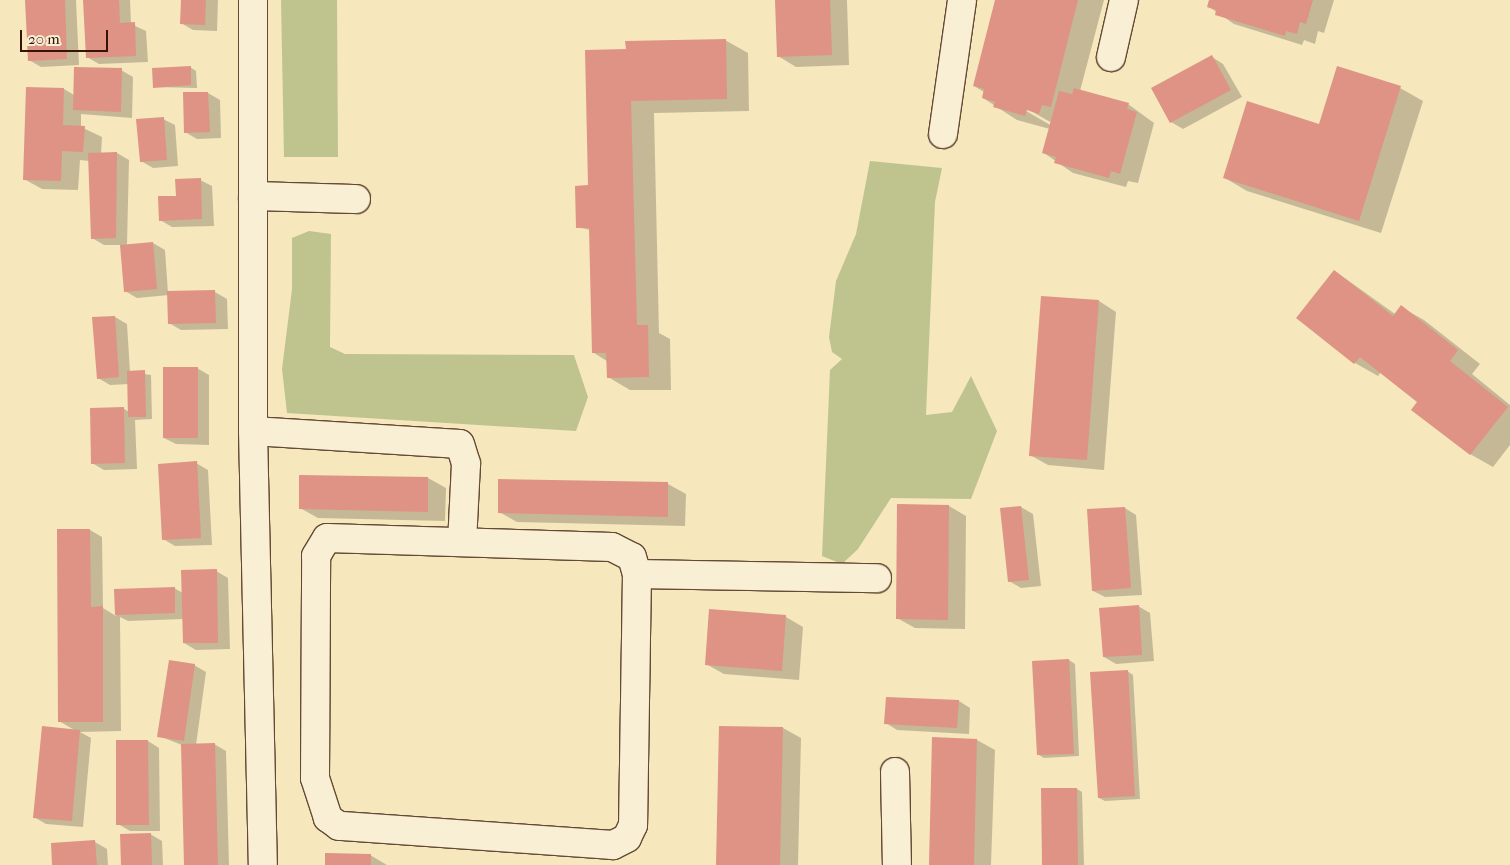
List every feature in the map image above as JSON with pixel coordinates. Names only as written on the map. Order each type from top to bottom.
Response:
[{"type":"street","points":[[253,0],[253,431],[264,865]]},
{"type":"street","points":[[943,134],[962,0]]},
{"type":"street","points":[[1111,57],[1124,0]]},
{"type":"street","points":[[253,196],[356,199]]},
{"type":"street","points":[[253,431],[460,444],[466,464],[462,542]]},
{"type":"street","points":[[327,538],[612,547],[632,558],[637,574],[633,825],[627,838],[613,845],[339,826],[328,818],[315,778],[316,556],[327,538]]},
{"type":"street","points":[[637,574],[877,578]]},
{"type":"street","points":[[895,772],[898,865]]},
{"type":"green space","points":[[281,0],[337,0],[338,157],[284,157]]},
{"type":"green space","points":[[870,161],[942,168],[935,202],[926,415],[952,412],[971,376],[997,431],[971,499],[891,498],[858,549],[842,564],[822,556],[830,370],[842,359],[832,352],[829,337],[836,281],[856,234]]},
{"type":"green space","points":[[309,231],[331,234],[330,347],[345,354],[574,355],[588,397],[576,431],[287,413],[282,369],[292,289],[292,238]]},
{"type":"building","points":[[25,0],[65,0],[67,59],[28,61]]},
{"type":"building","points":[[83,0],[119,0],[120,23],[135,22],[136,56],[86,58]]},
{"type":"building","points":[[181,0],[206,0],[205,25],[180,24]]},
{"type":"building","points":[[775,0],[830,0],[832,55],[777,57]]},
{"type":"building","points":[[995,0],[1078,0],[1051,107],[1042,105],[1039,114],[1027,110],[1025,116],[993,107],[995,102],[982,98],[984,89],[973,86]]},
{"type":"building","points":[[1209,0],[1313,0],[1306,24],[1300,22],[1297,34],[1286,31],[1285,36],[1215,15],[1216,10],[1207,7]]},
{"type":"building","points":[[726,39],[727,99],[631,101],[637,325],[648,325],[649,377],[607,378],[606,353],[592,353],[589,228],[576,228],[575,186],[588,185],[585,50],[626,49],[625,41]]},
{"type":"building","points":[[1212,55],[1231,90],[1170,123],[1151,88]]},
{"type":"building","points":[[191,66],[191,85],[153,88],[152,68]]},
{"type":"building","points":[[1337,66],[1401,86],[1359,221],[1223,178],[1247,101],[1319,124]]},
{"type":"building","points":[[74,67],[122,68],[121,112],[73,110]]},
{"type":"building","points":[[26,87],[64,88],[63,125],[85,126],[83,152],[62,151],[61,181],[23,180]]},
{"type":"building","points":[[1074,88],[1129,103],[1127,109],[1137,112],[1120,174],[1111,171],[1109,178],[1054,163],[1056,157],[1042,153],[1059,91],[1072,94]]},
{"type":"building","points":[[183,92],[208,92],[210,132],[184,133]]},
{"type":"building","points":[[164,117],[167,160],[140,162],[136,119]]},
{"type":"building","points":[[117,152],[116,238],[91,239],[88,153]]},
{"type":"building","points":[[201,178],[202,219],[159,221],[158,196],[176,196],[175,179]]},
{"type":"building","points":[[153,242],[157,289],[124,292],[120,245]]},
{"type":"building","points":[[1334,270],[1393,316],[1401,305],[1458,350],[1450,361],[1508,407],[1470,455],[1411,410],[1417,402],[1360,357],[1354,364],[1296,318]]},
{"type":"building","points":[[215,290],[216,323],[168,324],[167,291]]},
{"type":"building","points":[[1041,296],[1099,300],[1087,460],[1029,456]]},
{"type":"building","points":[[115,316],[119,377],[97,379],[92,317]]},
{"type":"building","points":[[163,367],[198,367],[198,438],[163,438]]},
{"type":"building","points":[[145,370],[146,417],[128,417],[127,371]]},
{"type":"building","points":[[124,407],[125,463],[91,464],[90,408]]},
{"type":"building","points":[[197,461],[201,538],[162,540],[158,464]]},
{"type":"building","points":[[299,475],[428,477],[428,512],[299,509]]},
{"type":"building","points":[[498,479],[668,482],[668,517],[498,513]]},
{"type":"building","points":[[897,504],[949,505],[948,620],[896,619]]},
{"type":"building","points":[[1021,506],[1029,580],[1008,582],[1000,508]]},
{"type":"building","points":[[1125,507],[1131,588],[1092,591],[1087,509]]},
{"type":"building","points":[[57,529],[90,529],[91,607],[103,606],[103,722],[58,722]]},
{"type":"building","points":[[217,569],[218,643],[183,643],[181,570]]},
{"type":"building","points":[[175,587],[175,613],[115,615],[114,589]]},
{"type":"building","points":[[1139,605],[1142,655],[1103,657],[1099,608]]},
{"type":"building","points":[[709,609],[786,615],[782,671],[705,665]]},
{"type":"building","points":[[1069,659],[1074,754],[1037,755],[1032,661]]},
{"type":"building","points":[[169,660],[195,664],[184,741],[157,737]]},
{"type":"building","points":[[1128,670],[1135,796],[1098,798],[1090,672]]},
{"type":"building","points":[[886,697],[959,700],[957,728],[884,724]]},
{"type":"building","points":[[42,726],[80,730],[72,821],[33,818]]},
{"type":"building","points":[[719,726],[783,727],[780,865],[716,865]]},
{"type":"building","points":[[932,737],[977,739],[974,865],[929,865]]},
{"type":"building","points":[[116,740],[148,740],[149,825],[116,825]]},
{"type":"building","points":[[215,743],[218,865],[184,865],[181,744]]},
{"type":"building","points":[[1041,788],[1077,788],[1078,865],[1042,865]]},
{"type":"building","points":[[151,833],[152,865],[121,865],[120,834]]},
{"type":"building","points":[[95,840],[97,865],[52,865],[51,843]]},
{"type":"building","points":[[325,853],[371,854],[371,865],[325,865]]}]
